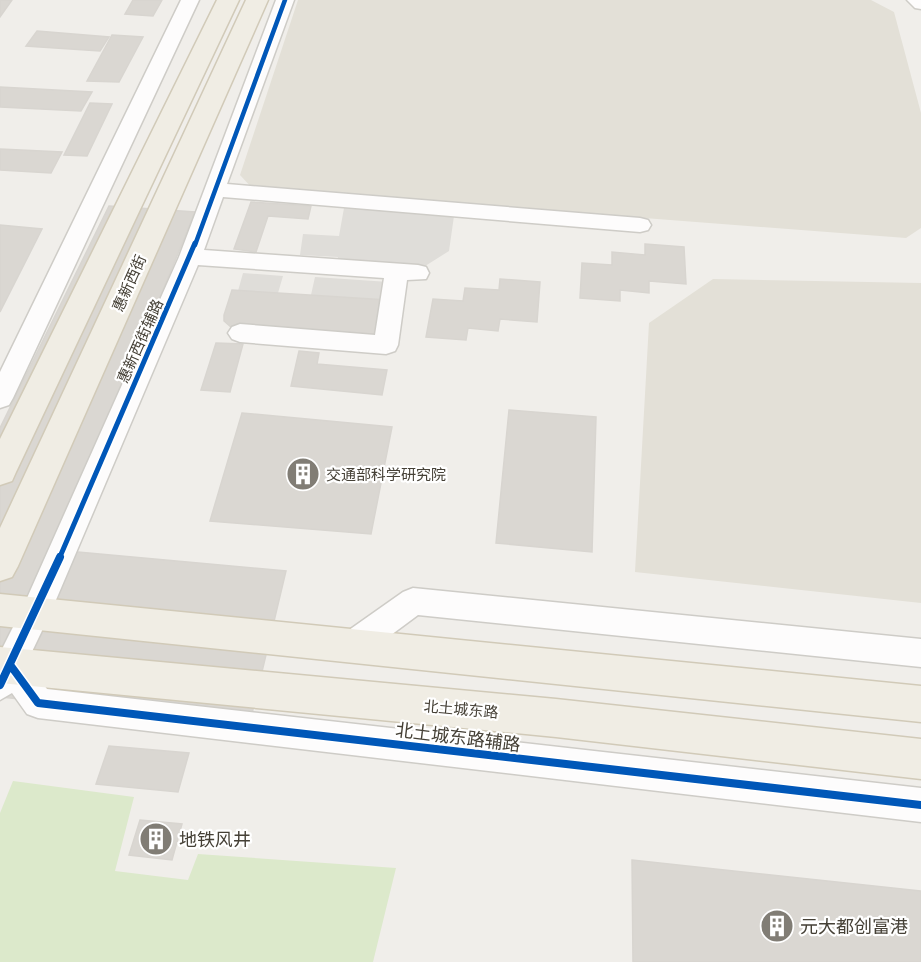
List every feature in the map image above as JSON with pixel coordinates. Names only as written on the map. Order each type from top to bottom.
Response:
[{"type":"main road","points":[[0,472],[228,0]]},
{"type":"main road","name":"惠新西街","points":[[0,566],[257,0]]},
{"type":"main road","points":[[18,612],[921,704]]},
{"type":"main road","name":"北土城东路","points":[[4,672],[556,718],[921,759]]},
{"type":"street","points":[[0,398],[189,0]]},
{"type":"street","name":"惠新西街辅路","points":[[4,672],[18,612],[190,257],[285,0]]},
{"type":"street","points":[[916,0],[921,4]]},
{"type":"street","points":[[215,190],[640,225]]},
{"type":"street","points":[[190,257],[407,272],[386,345],[240,333]]},
{"type":"street","points":[[353,645],[413,601],[921,653]]},
{"type":"street","name":"北土城东路辅路","points":[[4,672],[38,703],[921,805]]},
{"type":"shaded area","points":[[298,0],[871,0],[894,12],[921,113],[921,228],[906,238],[252,188],[240,175]]},
{"type":"shaded area","points":[[344,208],[454,216],[449,251],[422,268],[336,264],[338,257],[300,255],[303,234],[339,236]]},
{"type":"shaded area","points":[[243,273],[283,276],[278,293],[238,291]]},
{"type":"shaded area","points":[[315,277],[389,282],[387,300],[311,295]]},
{"type":"shaded area","points":[[713,279],[921,283],[921,603],[635,572],[649,323]]},
{"type":"green space","points":[[13,781],[134,797],[115,871],[188,880],[198,854],[396,868],[373,962],[0,962],[0,813]]},
{"type":"building","points":[[0,0],[12,0],[0,17]]},
{"type":"building","points":[[133,0],[162,0],[153,16],[125,14]]},
{"type":"building","points":[[37,31],[109,37],[100,51],[26,46]]},
{"type":"building","points":[[112,35],[143,37],[119,82],[87,81]]},
{"type":"building","points":[[0,87],[92,92],[81,111],[0,107]]},
{"type":"building","points":[[90,103],[112,104],[87,156],[64,155]]},
{"type":"building","points":[[0,149],[62,152],[51,173],[0,170]]},
{"type":"building","points":[[251,202],[311,206],[308,219],[268,216],[256,252],[234,249]]},
{"type":"building","points":[[109,206],[195,212],[56,550],[286,571],[250,722],[0,697],[0,428]]},
{"type":"building","points":[[0,225],[42,229],[0,312]]},
{"type":"building","points":[[645,244],[684,247],[686,284],[649,281],[649,293],[620,290],[620,301],[580,298],[582,263],[612,265],[612,252],[645,255]]},
{"type":"building","points":[[500,279],[540,282],[537,322],[500,319],[498,331],[468,328],[466,340],[426,337],[433,299],[463,301],[465,288],[499,290]]},
{"type":"building","points":[[232,290],[387,300],[380,336],[231,327],[224,321],[224,315]]},
{"type":"building","points":[[216,343],[243,344],[230,392],[201,390]]},
{"type":"building","points":[[299,351],[319,353],[317,364],[387,370],[382,395],[291,386]]},
{"type":"building","points":[[509,410],[596,417],[592,552],[496,543]]},
{"type":"building","name":"交通部科学研究院","points":[[242,413],[392,427],[371,534],[210,521]]},
{"type":"building","points":[[109,746],[189,753],[178,792],[96,784]]},
{"type":"building","name":"地铁风井","points":[[140,820],[182,824],[172,860],[129,855]]},
{"type":"building","name":"元大都创富港","points":[[632,860],[921,891],[921,962],[633,962]]},
{"type":"cycle path","points":[[0,685],[35,614],[190,257],[285,0]]},
{"type":"cycle path","points":[[11,666],[38,703],[921,805]]},
{"type":"place","name":"交通部科学研究院","points":[[303,474]]},
{"type":"place","name":"地铁风井","points":[[156,839]]},
{"type":"place","name":"元大都创富港","points":[[777,926]]}]
